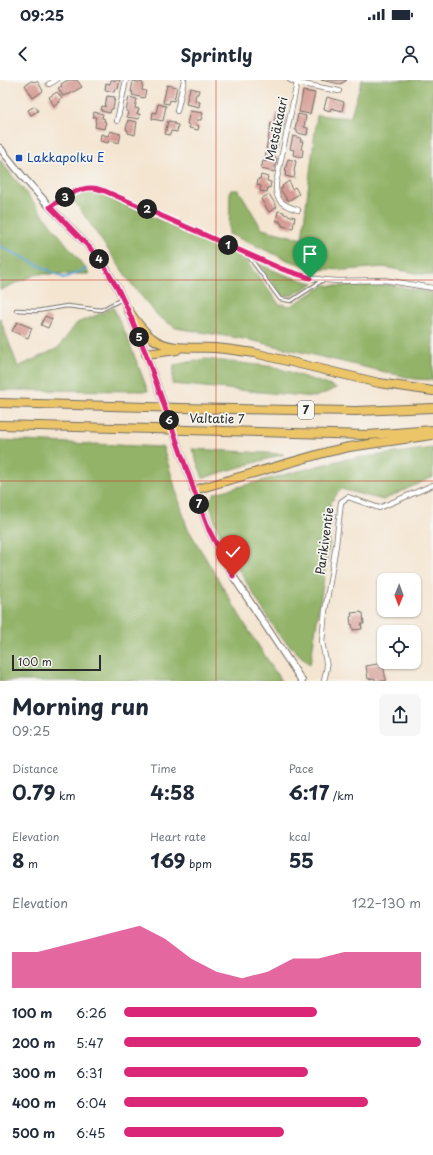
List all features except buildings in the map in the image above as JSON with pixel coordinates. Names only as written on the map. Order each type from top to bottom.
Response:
[{"type":"highway","points":[[128,310],[152,339],[165,345],[187,348],[227,349],[254,353],[380,383],[433,391]]},
{"type":"highway","points":[[146,354],[187,348]]},
{"type":"highway","name":"Valtatie 7","points":[[0,403],[356,411],[433,408]]},
{"type":"highway","name":"Valtatie 7","points":[[0,425],[368,435],[433,430]]},
{"type":"highway","points":[[194,490],[334,450],[433,435]]},
{"type":"street","points":[[49,84],[56,80]]},
{"type":"street","points":[[117,121],[126,80]]},
{"type":"street","points":[[177,111],[184,80]]},
{"type":"street","points":[[290,80],[297,83]]},
{"type":"street","name":"Metsäkaari","points":[[298,210],[288,207],[282,203],[277,198],[275,192],[297,83],[339,91]]},
{"type":"street","points":[[0,148],[50,207],[90,248],[104,266],[123,299],[146,354],[209,530],[233,576],[302,681]]},
{"type":"street","points":[[50,207],[79,189],[92,188],[105,191],[282,269],[310,278],[338,281],[384,280],[433,288]]},
{"type":"street","name":"Parikiventie","points":[[324,681],[327,667],[322,642],[325,611],[336,545],[340,502],[348,497],[379,508],[433,485]]},
{"type":"lane","points":[[246,253],[280,299],[291,301],[324,280]]},
{"type":"lane","points":[[16,310],[37,311],[67,306],[101,310],[123,299]]},
{"type":"green space","points":[[362,80],[433,80],[433,276],[383,267],[346,270],[317,269],[290,261],[229,234],[230,190],[239,190],[262,229],[302,239],[317,115],[350,118]]},
{"type":"green space","points":[[0,160],[89,274],[37,274],[0,290]]},
{"type":"green space","points":[[94,192],[244,258],[279,304],[291,306],[325,285],[392,285],[433,293],[433,380],[415,379],[250,340],[176,328],[158,316],[133,286],[73,199],[83,194]]},
{"type":"green space","points":[[257,263],[285,275],[314,283],[291,296],[282,295]]},
{"type":"green space","points":[[113,307],[127,337],[148,391],[0,390],[0,318],[18,367],[58,348],[77,323]]},
{"type":"green space","points":[[205,359],[275,367],[337,388],[315,397],[172,384],[174,365]]},
{"type":"green space","points":[[0,440],[163,447],[187,527],[246,626],[281,681],[0,681]]},
{"type":"green space","points":[[433,448],[433,477],[383,500],[341,489],[331,502],[329,546],[310,665],[278,634],[240,572],[216,525],[209,501],[215,493],[341,460]]},
{"type":"green space","points":[[192,449],[284,454],[203,478]]},
{"type":"waterway","points":[[0,246],[64,278],[86,269]]},
{"type":"place","name":"Lakkapolku E","points":[[19,158]]},
{"type":"route","points":[[233,576],[209,530],[146,354],[117,287],[104,266],[90,248],[50,207],[79,189],[92,188],[105,191],[282,269],[310,278]]}]
